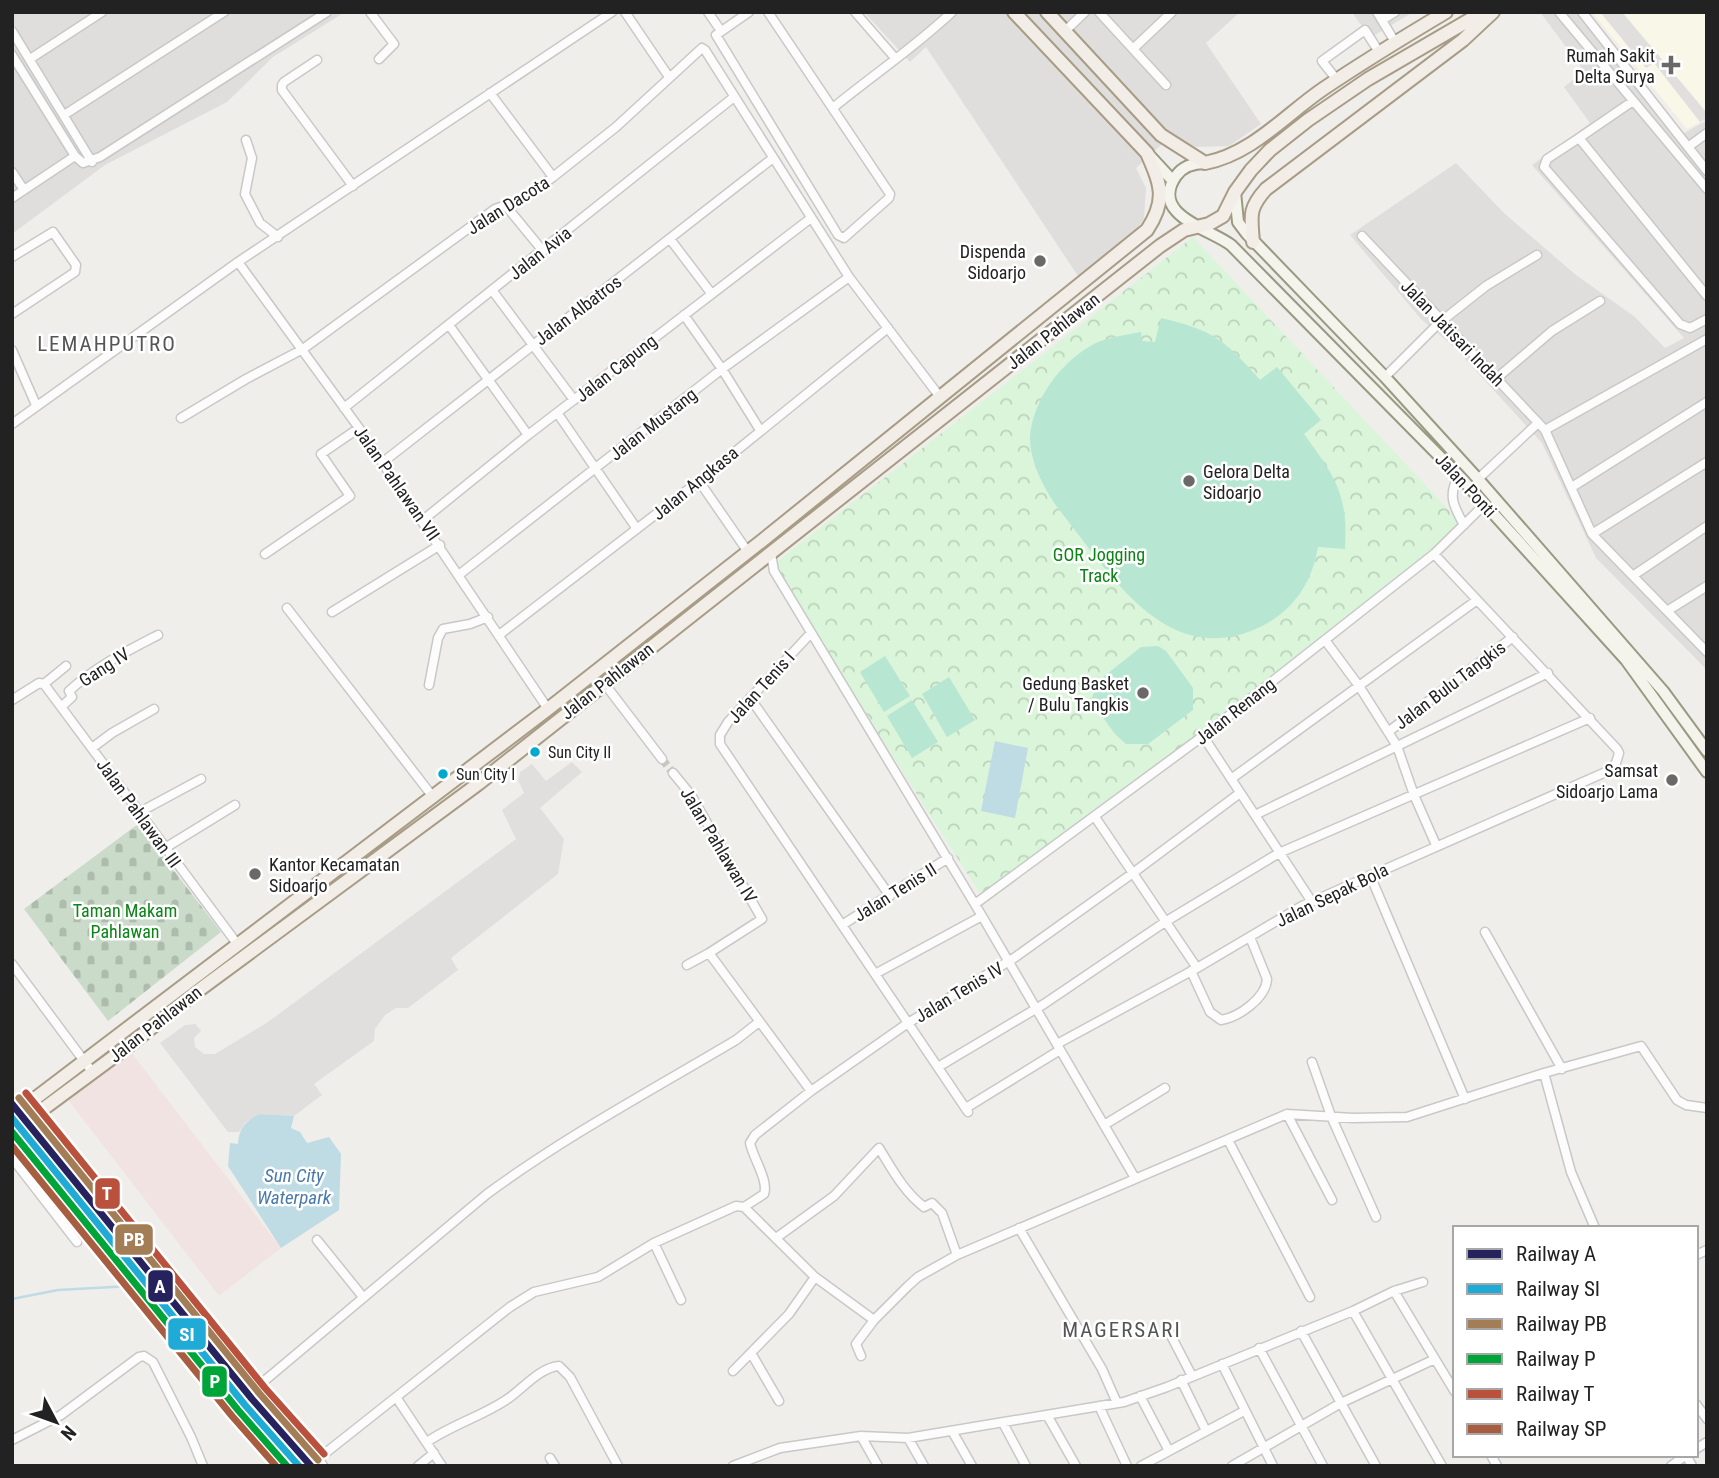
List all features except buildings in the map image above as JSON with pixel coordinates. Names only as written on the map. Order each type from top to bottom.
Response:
[{"type":"main road","points":[[1014,12],[1173,181]]},
{"type":"main road","points":[[1047,12],[1161,135],[1205,163]]},
{"type":"main road","points":[[1197,225],[1182,218],[1174,208],[1171,195],[1173,181],[1183,169],[1198,163],[1227,158],[1250,145],[1337,80],[1446,12]]},
{"type":"main road","name":"Jalan Pahlawan","points":[[12,1116],[89,1067],[195,993],[478,784],[1160,246],[1184,230],[1209,224],[1223,216],[1235,192],[1270,150],[1308,120],[1368,79],[1483,12]]},
{"type":"main road","points":[[1253,242],[1251,215],[1254,202],[1266,189],[1463,40],[1493,12]]},
{"type":"main road","name":"Jalan Pahlawan","points":[[12,1132],[238,944],[548,709],[745,547],[940,397],[1147,230],[1159,210],[1160,188],[1147,153]]},
{"type":"main road","name":"Jalan Ponti","points":[[1235,192],[1238,222],[1253,242],[1385,377],[1478,479],[1663,691],[1707,751]]},
{"type":"main road","name":"Jalan Ponti","points":[[1197,225],[1231,244],[1459,476],[1626,660],[1707,772]]},
{"type":"main road","points":[[1430,446],[1439,436]]},
{"type":"main road","points":[[485,758],[494,770]]},
{"type":"main road","points":[[469,771],[478,784]]},
{"type":"street","points":[[30,59],[102,12]]},
{"type":"street","points":[[64,115],[224,12]]},
{"type":"street","points":[[12,55],[75,156],[80,162],[92,162],[327,12]]},
{"type":"street","points":[[370,12],[394,44],[379,59]]},
{"type":"street","points":[[12,424],[238,262],[612,12]]},
{"type":"street","points":[[625,12],[669,77]]},
{"type":"street","points":[[708,12],[721,31]]},
{"type":"street","points":[[749,12],[716,36],[838,235],[844,238],[889,198],[890,194],[768,12]]},
{"type":"street","points":[[855,12],[895,58]]},
{"type":"street","points":[[834,107],[923,39],[952,12]]},
{"type":"street","points":[[1065,31],[1085,12]]},
{"type":"street","points":[[1099,12],[1166,85]]},
{"type":"street","points":[[1132,47],[1165,12]]},
{"type":"street","points":[[1132,47],[1172,12]]},
{"type":"street","points":[[1395,12],[1380,16],[1395,42]]},
{"type":"street","points":[[1559,12],[1707,189]]},
{"type":"street","points":[[1565,20],[1575,12]]},
{"type":"street","points":[[1582,12],[1707,171]]},
{"type":"street","points":[[1337,80],[1322,61],[1364,30],[1379,52]]},
{"type":"street","points":[[12,31],[92,162]]},
{"type":"street","name":"Jalan Dacota","points":[[181,418],[303,349],[495,209],[523,199],[616,127],[702,48],[734,97]]},
{"type":"street","points":[[317,60],[284,82],[282,90],[353,186]]},
{"type":"street","points":[[490,93],[553,177]]},
{"type":"street","points":[[734,97],[849,277],[940,397]]},
{"type":"street","name":"Jalan Avia","points":[[344,408],[734,97]]},
{"type":"street","points":[[1633,101],[1547,159],[1544,167],[1680,324],[1690,328],[1707,319]]},
{"type":"street","points":[[1688,147],[1707,133]]},
{"type":"street","points":[[1579,138],[1707,296]]},
{"type":"street","points":[[246,140],[252,158],[245,194],[260,223],[278,237]]},
{"type":"street","points":[[12,198],[75,156]]},
{"type":"street","name":"Jalan Albatros","points":[[383,462],[773,159]]},
{"type":"street","points":[[12,172],[24,190]]},
{"type":"street","points":[[506,206],[543,251]]},
{"type":"street","name":"Jalan Capung","points":[[423,520],[528,435],[811,218]]},
{"type":"street","points":[[12,257],[53,232],[76,265],[75,272],[12,314]]},
{"type":"street","name":"Jalan Jatisari Indah","points":[[1362,236],[1439,323],[1497,378],[1545,430],[1592,534]]},
{"type":"street","points":[[670,239],[711,293]]},
{"type":"street","points":[[1385,377],[1439,323],[1486,286],[1537,255]]},
{"type":"street","name":"Jalan Pahlawan VII","points":[[238,262],[383,462],[548,709]]},
{"type":"street","name":"Jalan Mustang","points":[[460,574],[722,369],[849,277]]},
{"type":"street","points":[[492,290],[574,400]]},
{"type":"street","points":[[1497,378],[1552,331],[1600,301]]},
{"type":"street","points":[[684,315],[760,430]]},
{"type":"street","points":[[449,325],[528,435]]},
{"type":"street","name":"Jalan Angkasa","points":[[499,635],[699,481],[888,328]]},
{"type":"street","points":[[1545,430],[1707,338]]},
{"type":"street","points":[[12,350],[36,405]]},
{"type":"street","points":[[1572,487],[1707,402]]},
{"type":"street","points":[[558,414],[637,529]]},
{"type":"street","points":[[1478,479],[1538,423]]},
{"type":"street","points":[[265,554],[350,496],[321,454],[359,428]]},
{"type":"street","points":[[1705,648],[1592,534],[1707,462]]},
{"type":"street","points":[[1459,476],[1451,496],[1454,508],[1464,525]]},
{"type":"street","points":[[699,481],[745,547]]},
{"type":"street","name":"Jalan Renang","points":[[975,904],[1203,736],[1434,554],[1485,504]]},
{"type":"street","points":[[1634,575],[1707,526]]},
{"type":"street","points":[[331,612],[439,545]]},
{"type":"street","points":[[771,554],[774,570],[811,634],[948,858],[1135,1178]]},
{"type":"street","points":[[842,925],[938,1066],[1037,1008],[1166,922],[1279,853],[1590,718],[1434,554]]},
{"type":"street","points":[[756,565],[774,570]]},
{"type":"street","points":[[1667,611],[1707,586]]},
{"type":"street","points":[[1231,779],[1477,600]]},
{"type":"street","points":[[286,608],[433,797]]},
{"type":"street","points":[[429,685],[441,632],[448,627],[470,624],[488,617]]},
{"type":"street","name":"Jalan Tenis I","points":[[811,634],[728,722],[720,735],[719,744],[842,925]]},
{"type":"street","name":"Gang IV","points":[[61,706],[72,697],[69,691],[102,666],[159,635]]},
{"type":"street","name":"Jalan Bulu Tangkis","points":[[1388,732],[1513,637]]},
{"type":"street","points":[[1325,640],[1359,686],[1397,746],[1413,795],[1436,845]]},
{"type":"street","points":[[12,699],[66,666]]},
{"type":"street","points":[[1255,815],[1548,673]]},
{"type":"street","name":"Jalan Pahlawan III","points":[[41,683],[61,706],[238,944]]},
{"type":"street","points":[[604,683],[662,759]]},
{"type":"street","points":[[751,698],[890,896]]},
{"type":"street","points":[[92,748],[154,709]]},
{"type":"street","name":"Jalan Sepak Bola","points":[[938,1066],[967,1110],[1059,1047],[1312,902],[1608,771],[1616,764],[1619,753],[1590,718]]},
{"type":"street","points":[[1203,736],[1312,902]]},
{"type":"street","name":"Jalan Pahlawan IV","points":[[673,773],[691,796],[762,919],[709,953]]},
{"type":"street","points":[[138,813],[201,779]]},
{"type":"street","name":"Jalan Tenis IV","points":[[744,1207],[766,1190],[750,1143],[755,1135],[811,1091],[908,1023],[1009,961],[1240,793]]},
{"type":"street","points":[[165,849],[235,805]]},
{"type":"street","points":[[1095,817],[1166,922],[1194,970],[1210,1012],[1221,1020],[1228,1019],[1262,995],[1266,986],[1267,979],[1250,937]]},
{"type":"street","name":"Jalan Tenis II","points":[[842,925],[948,858]]},
{"type":"street","points":[[1370,875],[1465,1099]]},
{"type":"street","points":[[875,974],[982,916]]},
{"type":"street","points":[[1485,932],[1562,1069]]},
{"type":"street","points":[[687,965],[709,953],[811,1091]]},
{"type":"street","points":[[12,964],[89,1067]]},
{"type":"street","points":[[323,1466],[260,1393],[263,1381],[519,1170],[579,1130],[736,1040],[759,1022]]},
{"type":"street","points":[[861,1356],[856,1345],[861,1335],[918,1277],[957,1255],[1287,1114],[1353,1118],[1407,1117],[1544,1073],[1641,1046],[1677,1100],[1686,1105],[1707,1108]]},
{"type":"street","points":[[1312,1062],[1331,1116],[1376,1217]]},
{"type":"street","points":[[1544,1073],[1571,1172],[1594,1226]]},
{"type":"street","points":[[1104,1125],[1165,1088]]},
{"type":"street","points":[[1287,1114],[1332,1200]]},
{"type":"street","points":[[1228,1140],[1310,1297]]},
{"type":"street","points":[[776,1238],[834,1196],[879,1148],[891,1171],[916,1201],[924,1207],[932,1203],[942,1213],[957,1255]]},
{"type":"street","points":[[12,1158],[77,1242]]},
{"type":"street","points":[[309,1466],[510,1307],[534,1292],[598,1277],[654,1243],[736,1206],[744,1207],[815,1277],[874,1320]]},
{"type":"street","points":[[1019,1228],[1102,1369],[1117,1403]]},
{"type":"street","points":[[317,1240],[363,1297]]},
{"type":"street","points":[[654,1243],[681,1300]]},
{"type":"street","points":[[733,1371],[789,1314],[815,1277]]},
{"type":"street","points":[[733,1466],[780,1448],[861,1436],[908,1438],[1117,1403],[1192,1376],[1353,1311],[1394,1291],[1423,1282]]},
{"type":"street","points":[[1394,1291],[1453,1389]]},
{"type":"street","points":[[1353,1311],[1442,1466]]},
{"type":"street","points":[[1166,1326],[1192,1376]]},
{"type":"street","points":[[1301,1331],[1376,1466]]},
{"type":"street","points":[[1259,1348],[1323,1466]]},
{"type":"street","points":[[751,1353],[779,1401]]},
{"type":"street","points":[[12,1440],[61,1415],[139,1357],[148,1356],[191,1437],[203,1466]]},
{"type":"street","points":[[1232,1466],[1341,1403],[1435,1359]]},
{"type":"street","points":[[1222,1364],[1273,1466]]},
{"type":"street","points":[[427,1442],[454,1424],[485,1413],[547,1370],[559,1366],[570,1377],[618,1466]]},
{"type":"street","points":[[1181,1380],[1206,1431]]},
{"type":"street","points":[[1140,1396],[1169,1451]]},
{"type":"street","points":[[396,1397],[442,1466]]},
{"type":"street","points":[[1098,1406],[1127,1466]]},
{"type":"street","points":[[1141,1466],[1244,1411]]},
{"type":"street","points":[[1047,1415],[1076,1466]]},
{"type":"street","points":[[1003,1423],[1026,1466]]},
{"type":"street","points":[[952,1431],[972,1466]]},
{"type":"street","points":[[861,1436],[878,1466]]},
{"type":"street","points":[[908,1438],[924,1466]]},
{"type":"street","points":[[418,1466],[434,1453]]},
{"type":"shaded area","points":[[12,12],[345,12],[273,57],[227,102],[105,165],[12,234]]},
{"type":"shaded area","points":[[864,12],[1240,12],[1206,43],[1261,124],[1229,146],[1195,147],[1172,135],[1136,168],[1146,188],[1144,218],[1133,236],[1078,276],[926,47],[910,62]]},
{"type":"shaded area","points":[[1352,12],[1413,12],[1370,38]]},
{"type":"shaded area","points":[[1540,12],[1586,12],[1681,135],[1707,120],[1707,670],[1596,558],[1542,443],[1454,347],[1421,319],[1350,235],[1456,163],[1505,214],[1576,275],[1635,317],[1665,348],[1684,338],[1532,165],[1590,123],[1564,87],[1584,71]]},
{"type":"shaded area","name":"Rumah Sakit Delta Surya","points":[[1592,12],[1707,12],[1707,118],[1687,129]]},
{"type":"shaded area","points":[[1600,12],[1622,12],[1707,113],[1707,118],[1700,122],[1654,63],[1646,68]]},
{"type":"shaded area","points":[[572,762],[582,772],[540,808],[564,839],[558,874],[451,958],[458,970],[408,1008],[396,1008],[385,1015],[375,1029],[374,1041],[314,1084],[322,1095],[294,1116],[259,1114],[245,1123],[239,1132],[228,1132],[160,1043],[185,1025],[196,1024],[201,1031],[194,1038],[195,1047],[204,1054],[215,1054],[268,1022],[516,839],[502,810],[524,793],[518,780],[520,772],[532,764],[546,781]]},
{"type":"shaded area","points":[[128,1048],[281,1248],[219,1296],[65,1096]]},
{"type":"green space","name":"GOR Jogging Track","points":[[1193,237],[1463,525],[1434,554],[1203,736],[981,895],[814,633],[774,564]]},
{"type":"green space","name":"Gelora Delta Sidoarjo","points":[[1161,318],[1193,327],[1217,338],[1260,380],[1277,367],[1321,420],[1304,434],[1332,475],[1342,500],[1345,549],[1318,547],[1311,572],[1293,603],[1262,626],[1228,637],[1197,637],[1168,626],[1143,608],[1119,585],[1057,507],[1032,456],[1030,438],[1036,410],[1042,396],[1060,371],[1082,351],[1117,336],[1141,332],[1142,341],[1155,342]]},
{"type":"green space","name":"Gedung Basket / Bulu Tangkis","points":[[1158,646],[1166,651],[1193,688],[1193,710],[1148,744],[1126,744],[1115,734],[1094,705],[1092,698],[1097,682],[1141,647]]},
{"type":"green space","points":[[885,656],[910,696],[884,712],[860,672]]},
{"type":"green space","points":[[949,677],[975,720],[947,737],[922,694]]},
{"type":"green space","points":[[912,700],[938,742],[912,758],[887,716]]},
{"type":"green space","name":"Taman Makam Pahlawan","points":[[138,824],[221,932],[108,1021],[24,909]]},
{"type":"water","points":[[995,741],[1028,748],[1015,818],[981,811]]},
{"type":"water","name":"Sun City Waterpark","points":[[259,1114],[294,1116],[291,1128],[300,1132],[307,1143],[329,1137],[341,1154],[339,1210],[281,1248],[228,1166],[230,1143],[238,1144],[244,1126]]},
{"type":"waterway","points":[[12,1299],[58,1290],[131,1286]]},
{"type":"tunnel","points":[[662,759],[673,773]]},
{"type":"rail line","name":"T","points":[[26,1093],[265,1388],[324,1454]]},
{"type":"rail line","name":"PB","points":[[19,1098],[259,1393],[318,1460]]},
{"type":"rail line","name":"A","points":[[12,1104],[252,1399],[311,1466]]},
{"type":"rail line","name":"SI","points":[[12,1118],[245,1405],[299,1466]]},
{"type":"rail line","name":"P","points":[[12,1132],[238,1410],[287,1466]]},
{"type":"rail line","name":"SP","points":[[12,1146],[232,1416],[276,1466]]},
{"type":"place","name":"Rumah Sakit Delta Surya","points":[[1671,65]]},
{"type":"place","name":"Dispenda Sidoarjo","points":[[1040,261]]},
{"type":"place","name":"Gelora Delta Sidoarjo","points":[[1189,481]]},
{"type":"place","name":"Gedung Basket / Bulu Tangkis","points":[[1143,693]]},
{"type":"place","name":"Sun City II","points":[[535,752]]},
{"type":"place","name":"Sun City I","points":[[443,774]]},
{"type":"place","name":"Samsat Sidoarjo Lama","points":[[1672,780]]},
{"type":"place","name":"Kantor Kecamatan Sidoarjo","points":[[255,874]]},
{"type":"district","name":"LEMAHPUTRO","points":[[107,344]]},
{"type":"district","name":"MAGERSARI","points":[[1122,1330]]}]
